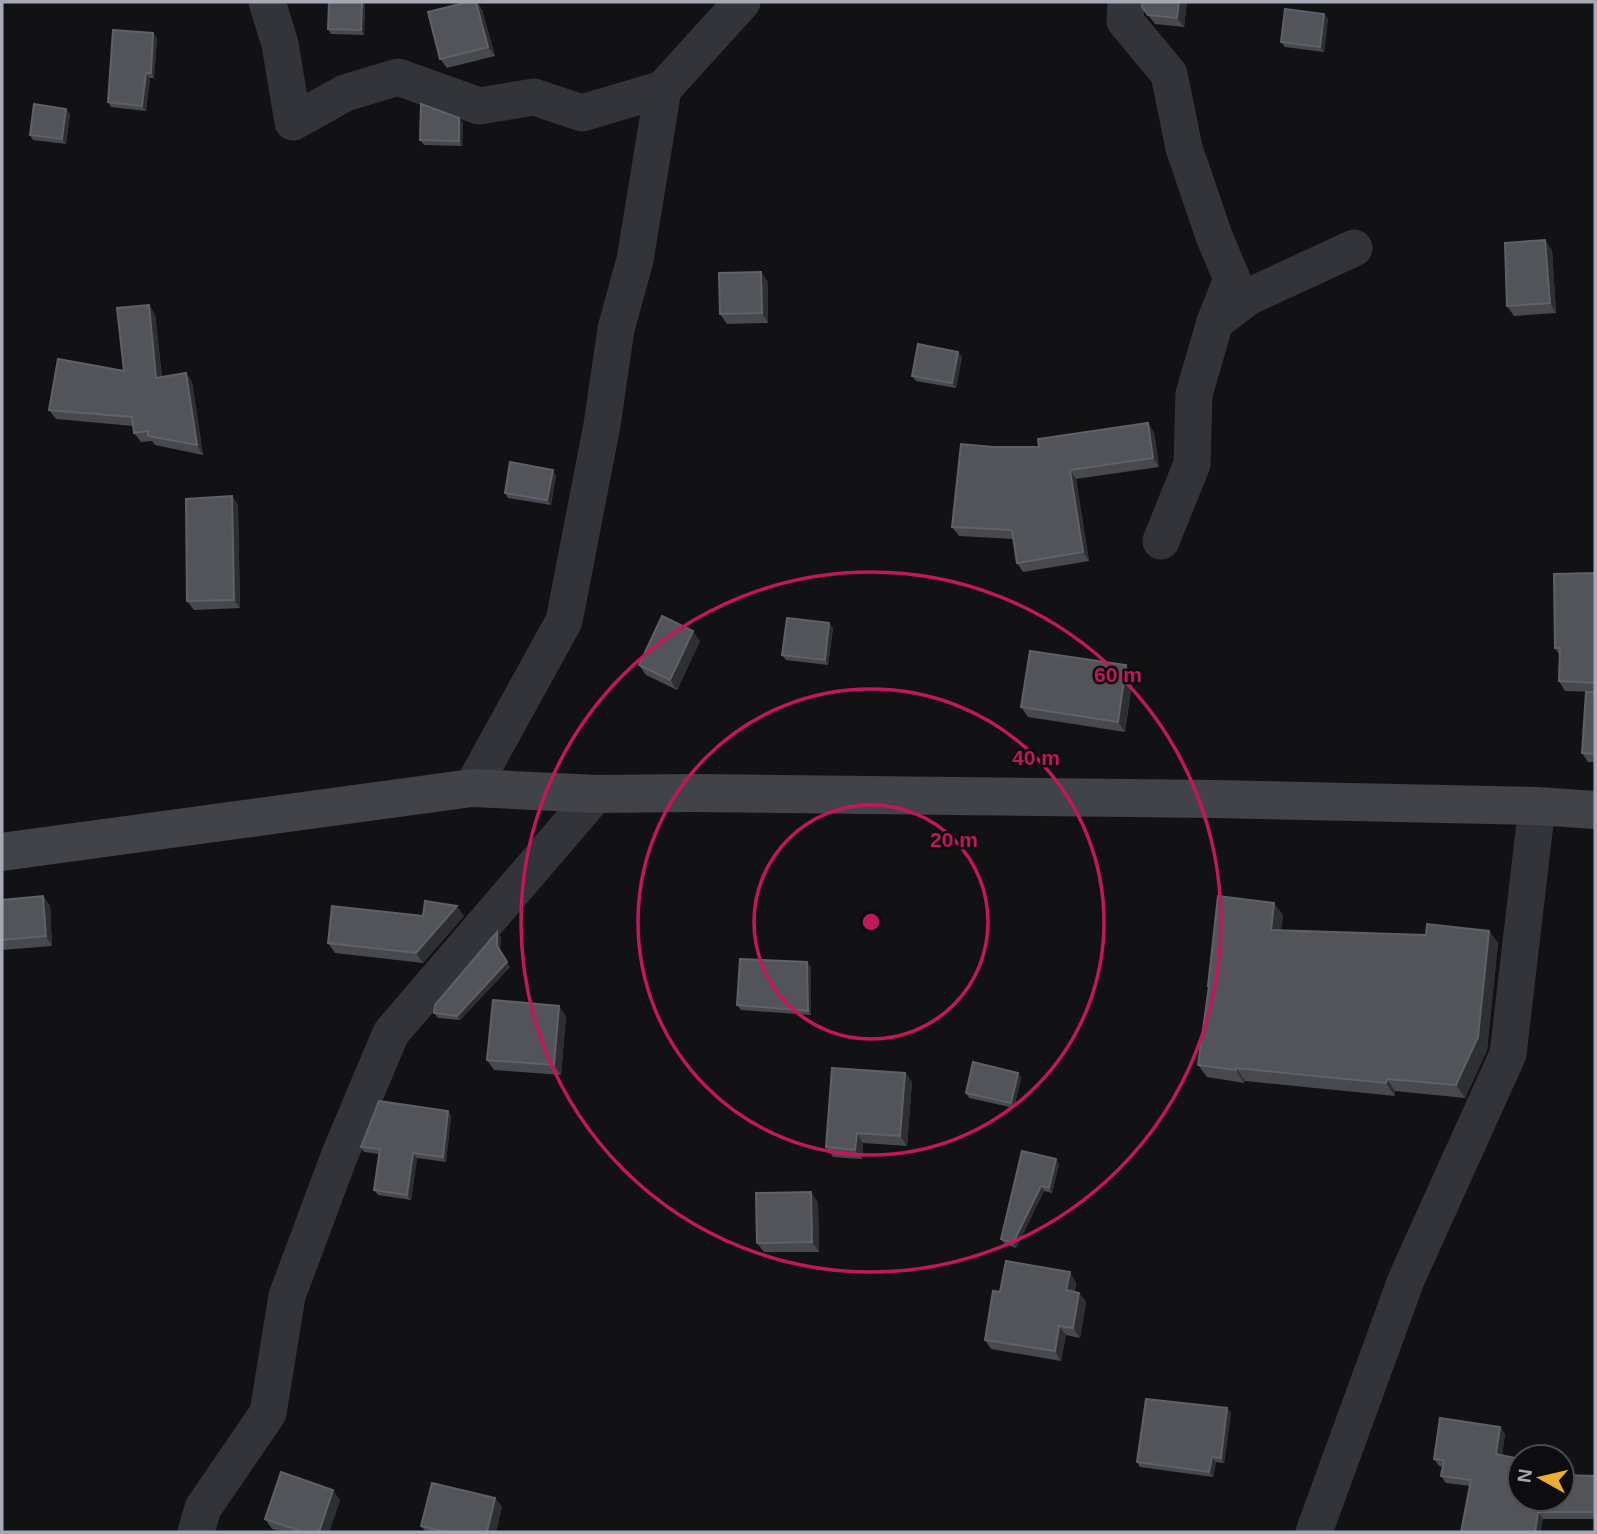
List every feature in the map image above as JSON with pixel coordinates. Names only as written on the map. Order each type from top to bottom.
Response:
[{"type":"main road","points":[[2,852],[472,788],[596,794],[1215,799],[1537,806],[1595,810]]},
{"type":"street","points":[[267,2],[280,44],[293,122],[345,93],[398,77],[479,106],[534,97],[582,113],[663,89],[742,2]]},
{"type":"street","points":[[1126,2],[1125,21],[1169,74],[1184,148],[1214,236],[1232,279],[1215,322],[1194,394],[1192,464],[1161,541]]},
{"type":"street","points":[[472,788],[564,621],[602,425],[617,329],[635,260],[663,89]]},
{"type":"street","points":[[1215,322],[1248,297],[1354,248]]},
{"type":"street","points":[[195,1532],[203,1508],[268,1413],[287,1296],[340,1154],[391,1033],[596,794]]},
{"type":"street","points":[[1314,1532],[1406,1280],[1508,1054],[1537,806]]},
{"type":"building","points":[[329,2],[362,2],[361,30],[328,29]]},
{"type":"building","points":[[476,2],[488,47],[440,59],[428,12]]},
{"type":"building","points":[[1142,2],[1179,2],[1177,18],[1148,15]]},
{"type":"building","points":[[1285,9],[1324,14],[1320,47],[1281,42]]},
{"type":"building","points":[[113,30],[153,33],[151,73],[146,73],[142,106],[108,102]]},
{"type":"building","points":[[34,104],[66,109],[62,139],[30,135]]},
{"type":"building","points":[[421,104],[459,118],[459,141],[420,140]]},
{"type":"building","points":[[1545,240],[1550,303],[1507,306],[1505,243]]},
{"type":"building","points":[[761,272],[762,313],[720,314],[719,273]]},
{"type":"building","points":[[149,305],[156,378],[186,373],[197,445],[148,436],[148,431],[134,433],[132,417],[49,410],[58,359],[124,371],[117,308]]},
{"type":"building","points":[[918,344],[958,352],[952,383],[912,376]]},
{"type":"building","points":[[1148,423],[1153,458],[1070,470],[1083,552],[1017,563],[1012,530],[952,527],[961,444],[1039,447],[1038,439]]},
{"type":"building","points":[[510,462],[553,470],[547,500],[505,493]]},
{"type":"building","points":[[232,496],[234,600],[187,601],[186,499]]},
{"type":"building","points":[[1595,573],[1595,683],[1559,681],[1560,648],[1555,648],[1554,574]]},
{"type":"building","points":[[662,616],[693,631],[670,680],[639,665]]},
{"type":"building","points":[[787,618],[829,623],[825,660],[782,655]]},
{"type":"building","points":[[1030,651],[1126,665],[1118,722],[1021,707]]},
{"type":"building","points":[[1586,692],[1595,692],[1595,754],[1582,753]]},
{"type":"building","points":[[43,896],[46,936],[2,940],[2,900]]},
{"type":"building","points":[[1218,896],[1274,903],[1271,930],[1426,935],[1427,924],[1489,931],[1478,1037],[1456,1085],[1387,1079],[1386,1083],[1198,1065]]},
{"type":"building","points":[[425,901],[457,906],[416,953],[328,943],[332,906],[423,916]]},
{"type":"building","points":[[497,932],[497,946],[507,962],[457,1016],[434,1013],[435,1005]]},
{"type":"building","points":[[740,959],[807,962],[808,1011],[737,1005]]},
{"type":"building","points":[[493,1000],[559,1006],[554,1065],[487,1060]]},
{"type":"building","points":[[973,1062],[1018,1073],[1011,1103],[966,1093]]},
{"type":"building","points":[[832,1068],[905,1073],[900,1136],[857,1133],[855,1150],[826,1147]]},
{"type":"building","points":[[379,1101],[448,1111],[443,1157],[413,1153],[407,1195],[374,1190],[380,1149],[361,1147]]},
{"type":"building","points":[[1022,1151],[1056,1159],[1049,1188],[1041,1186],[1013,1243],[1001,1239]]},
{"type":"building","points":[[811,1192],[812,1242],[757,1243],[756,1193]]},
{"type":"building","points":[[1006,1261],[1070,1272],[1066,1290],[1079,1293],[1073,1328],[1059,1326],[1055,1351],[985,1340],[993,1291],[1000,1292]]},
{"type":"building","points":[[1146,1399],[1227,1408],[1221,1458],[1212,1457],[1209,1472],[1137,1462]]},
{"type":"building","points":[[1440,1418],[1500,1427],[1496,1454],[1506,1456],[1506,1513],[1538,1513],[1535,1532],[1461,1532],[1471,1480],[1441,1476],[1444,1460],[1434,1459]]},
{"type":"building","points":[[281,1472],[333,1490],[319,1532],[304,1532],[265,1519]]},
{"type":"building","points":[[1576,1475],[1595,1476],[1595,1512],[1576,1512]]},
{"type":"building","points":[[432,1483],[495,1498],[487,1532],[448,1532],[421,1526]]}]
